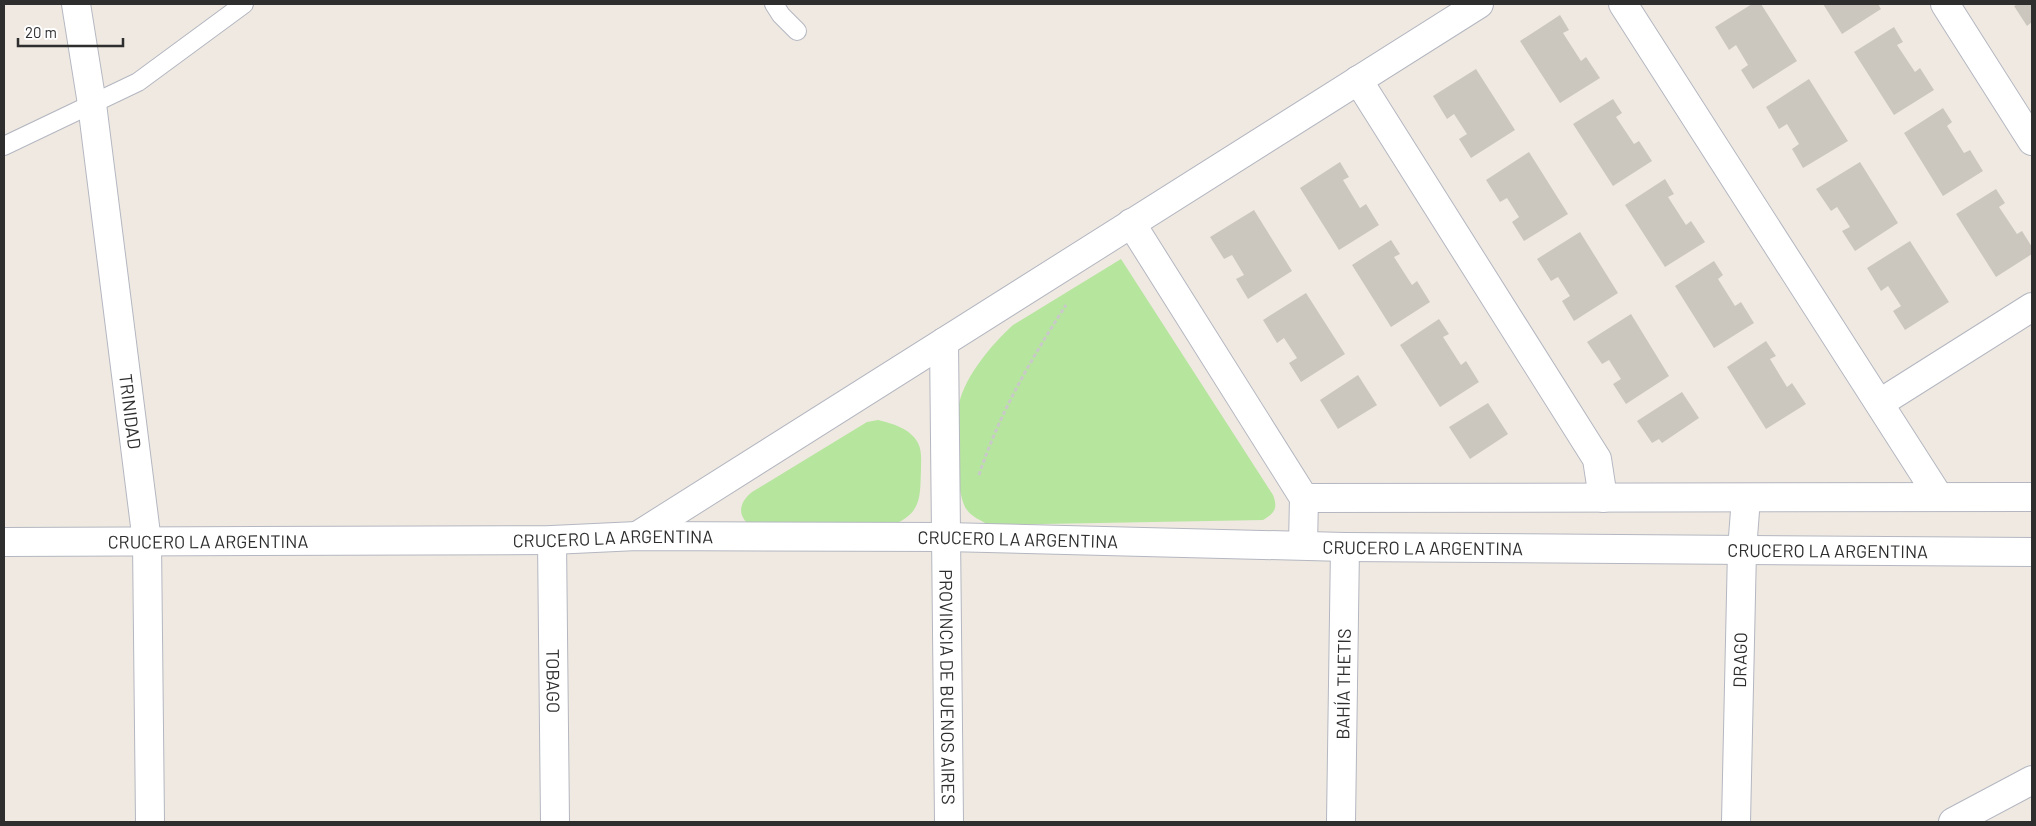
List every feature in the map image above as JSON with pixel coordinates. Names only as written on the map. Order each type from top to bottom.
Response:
[{"type":"street","name":"TRINIDAD","points":[[76,4],[92,104],[147,542],[150,822]]},
{"type":"street","points":[[637,536],[1479,4]]},
{"type":"street","points":[[1623,4],[1939,497]]},
{"type":"street","points":[[1945,4],[2032,141]]},
{"type":"street","points":[[1358,80],[1597,459],[1603,498]]},
{"type":"street","points":[[1132,223],[1304,498],[1303,546]]},
{"type":"street","points":[[1880,403],[2032,306]]},
{"type":"street","name":"PROVINCIA DE BUENOS AIRES","points":[[944,342],[949,822]]},
{"type":"street","points":[[1304,498],[2032,497]]},
{"type":"street","name":"DRAGO","points":[[1736,822],[1742,550],[1746,498]]},
{"type":"street","name":"CRUCERO LA ARGENTINA","points":[[4,542],[552,540],[637,536],[946,538],[1303,546],[2032,552]]},
{"type":"street","name":"TOBAGO","points":[[552,540],[555,822]]},
{"type":"street","name":"BAHÍA THETIS","points":[[1341,822],[1345,546]]},
{"type":"street","points":[[1953,822],[2032,780]]},
{"type":"lane","points":[[4,146],[138,82],[244,4]]},
{"type":"lane","points":[[774,4],[781,15],[798,31]]},
{"type":"path","points":[[978,480],[998,425],[1016,388],[1066,304]]},
{"type":"green space","points":[[1121,259],[1273,495],[1274,510],[1263,520],[989,525],[974,517],[967,510],[963,502],[958,475],[956,427],[962,393],[973,372],[988,351],[1013,325]]},
{"type":"green space","points":[[878,420],[906,430],[915,438],[920,449],[921,469],[918,502],[904,519],[895,524],[748,524],[744,520],[741,507],[745,499],[752,492],[867,422]]},
{"type":"building","points":[[1752,4],[1761,4],[1797,61],[1753,89],[1741,70],[1748,65],[1736,45],[1729,50],[1715,27]]},
{"type":"building","points":[[1823,4],[1878,4],[1881,9],[1842,34]]},
{"type":"building","points":[[2018,4],[2032,4],[2032,22],[2027,26],[2014,6]]},
{"type":"building","points":[[1560,15],[1569,30],[1563,33],[1581,61],[1586,57],[1600,78],[1560,103],[1520,41]]},
{"type":"building","points":[[1894,27],[1903,42],[1897,45],[1915,72],[1920,68],[1934,90],[1894,115],[1854,52]]},
{"type":"building","points":[[1476,69],[1515,130],[1471,158],[1459,139],[1467,134],[1454,114],[1447,119],[1433,96]]},
{"type":"building","points":[[1809,79],[1848,141],[1803,168],[1792,149],[1799,144],[1787,124],[1779,129],[1766,107]]},
{"type":"building","points":[[1613,99],[1622,113],[1616,117],[1634,144],[1639,141],[1652,161],[1613,186],[1573,124]]},
{"type":"building","points":[[1943,108],[1952,122],[1947,126],[1964,153],[1970,150],[1983,171],[1943,196],[1904,133]]},
{"type":"building","points":[[1529,152],[1568,214],[1524,241],[1512,222],[1519,217],[1507,198],[1500,202],[1486,180]]},
{"type":"building","points":[[1340,162],[1349,177],[1343,180],[1360,208],[1366,204],[1379,225],[1339,250],[1300,188]]},
{"type":"building","points":[[1860,162],[1898,223],[1855,251],[1842,231],[1850,227],[1837,207],[1831,211],[1816,189]]},
{"type":"building","points":[[1665,179],[1674,194],[1668,197],[1686,225],[1691,221],[1705,242],[1665,267],[1625,205]]},
{"type":"building","points":[[1996,189],[2005,203],[1999,207],[2017,234],[2022,231],[2032,247],[2032,254],[1996,277],[1956,214]]},
{"type":"building","points":[[1254,210],[1292,271],[1248,299],[1236,279],[1244,275],[1232,255],[1224,259],[1210,237]]},
{"type":"building","points":[[1580,232],[1618,293],[1574,321],[1562,301],[1570,296],[1558,277],[1551,281],[1537,259]]},
{"type":"building","points":[[1391,240],[1400,254],[1394,257],[1412,285],[1417,281],[1430,302],[1391,327],[1352,265]]},
{"type":"building","points":[[1910,241],[1949,302],[1905,330],[1893,311],[1901,306],[1888,286],[1881,291],[1867,268]]},
{"type":"building","points":[[1714,261],[1723,275],[1718,279],[1735,306],[1741,302],[1754,323],[1714,348],[1675,286]]},
{"type":"building","points":[[1306,293],[1345,354],[1301,382],[1289,363],[1297,358],[1284,338],[1277,343],[1263,320]]},
{"type":"building","points":[[1631,314],[1669,376],[1626,404],[1613,384],[1621,379],[1609,360],[1602,364],[1587,342]]},
{"type":"building","points":[[1439,319],[1449,334],[1443,337],[1461,365],[1466,361],[1479,382],[1440,407],[1400,345]]},
{"type":"building","points":[[1766,341],[1776,356],[1770,359],[1787,387],[1792,383],[1806,404],[1766,429],[1727,367]]},
{"type":"building","points":[[1358,375],[1377,405],[1338,429],[1320,400]]},
{"type":"building","points":[[1682,392],[1699,418],[1662,443],[1659,439],[1652,443],[1637,421]]},
{"type":"building","points":[[1488,403],[1508,434],[1470,459],[1449,427]]}]
